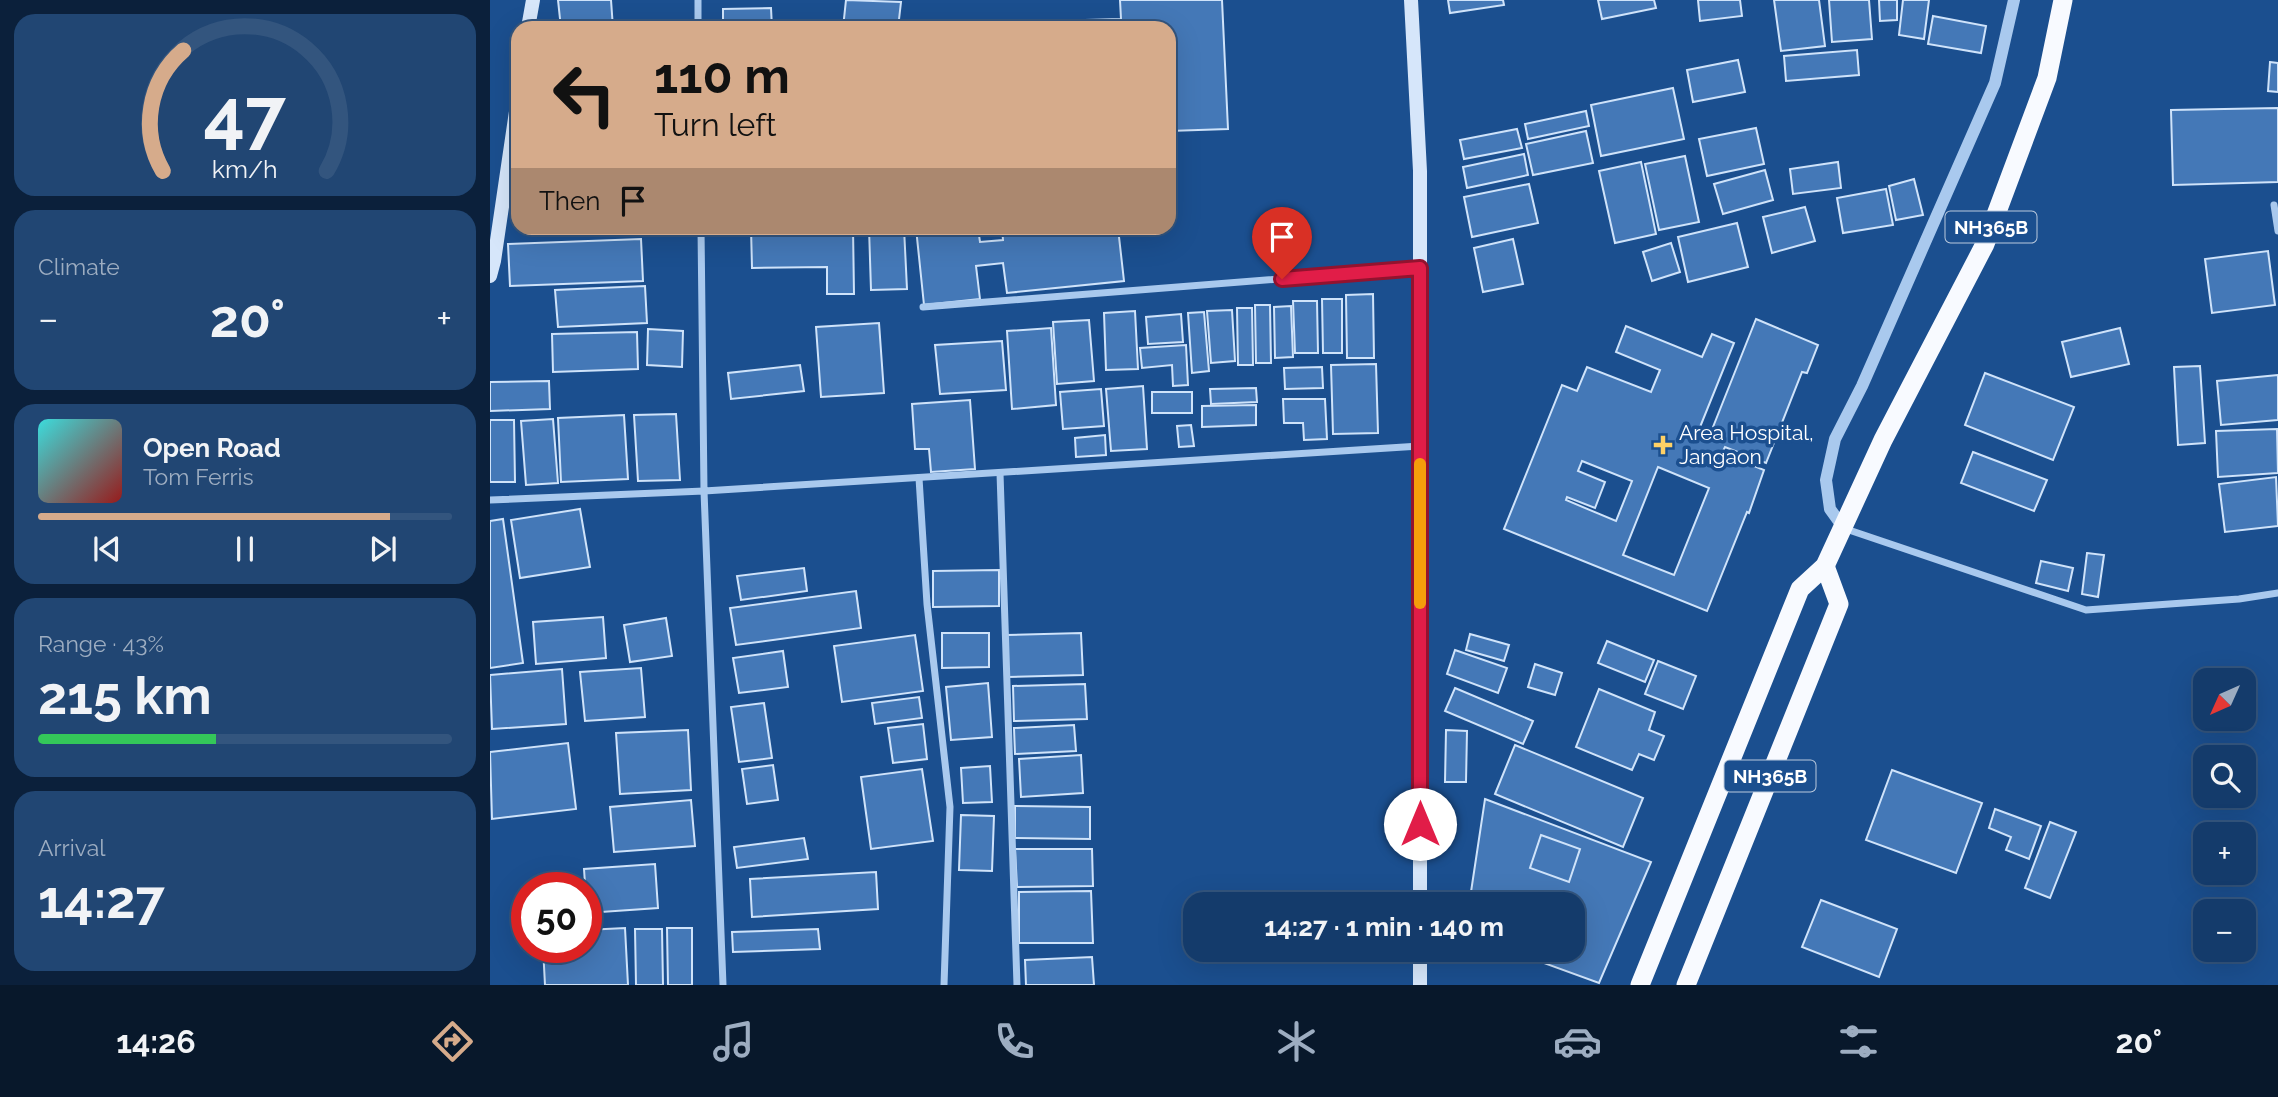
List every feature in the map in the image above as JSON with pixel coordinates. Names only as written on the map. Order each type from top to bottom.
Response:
[{"type":"highway","name":"NH365B","points":[[1686,985],[1839,604],[1825,566],[1883,440],[1985,244],[2047,78],[2063,0]]},
{"type":"highway","points":[[1640,985],[1800,589],[1825,566]]},
{"type":"main road","points":[[529,21],[533,0]]},
{"type":"main road","points":[[1411,0],[1420,171],[1420,892]]},
{"type":"main road","points":[[490,276],[511,146]]},
{"type":"main road","points":[[1420,962],[1420,985]]},
{"type":"street","points":[[698,0],[698,21]]},
{"type":"street","points":[[2014,0],[1995,83],[1862,386],[1835,439],[1826,481],[1830,509],[1843,527],[2086,610],[2239,599],[2278,593]]},
{"type":"street","points":[[2274,205],[2278,231]]},
{"type":"street","points":[[701,235],[704,491],[723,985]]},
{"type":"street","points":[[923,307],[1420,268]]},
{"type":"street","points":[[490,500],[704,491],[1420,446]]},
{"type":"street","points":[[1000,472],[1017,985]]},
{"type":"street","points":[[919,478],[927,604],[950,807],[944,985]]},
{"type":"building","points":[[558,0],[611,0],[612,21],[560,21]]},
{"type":"building","points":[[846,0],[901,2],[899,21],[844,21]]},
{"type":"building","points":[[1120,0],[1222,0],[1228,129],[1176,131],[1176,21],[1086,20],[1121,19]]},
{"type":"building","points":[[1448,0],[1503,0],[1504,5],[1450,13]]},
{"type":"building","points":[[1598,0],[1654,0],[1656,8],[1602,19]]},
{"type":"building","points":[[1698,0],[1740,0],[1742,16],[1700,21]]},
{"type":"building","points":[[1774,0],[1819,0],[1825,46],[1781,51]]},
{"type":"building","points":[[1829,0],[1869,0],[1872,39],[1832,42]]},
{"type":"building","points":[[1879,0],[1897,0],[1897,20],[1880,21]]},
{"type":"building","points":[[1903,0],[1929,0],[1924,39],[1899,35]]},
{"type":"building","points":[[771,8],[772,21],[723,21],[723,9]]},
{"type":"building","points":[[1933,16],[1986,26],[1981,53],[1928,44]]},
{"type":"building","points":[[1857,50],[1859,75],[1786,81],[1784,56]]},
{"type":"building","points":[[1738,60],[1745,92],[1693,102],[1687,70]]},
{"type":"building","points":[[2270,62],[2278,63],[2278,92],[2268,91]]},
{"type":"building","points":[[1673,88],[1684,139],[1601,156],[1591,105]]},
{"type":"building","points":[[2278,108],[2278,182],[2173,185],[2171,110]]},
{"type":"building","points":[[1586,111],[1589,126],[1528,139],[1525,124]]},
{"type":"building","points":[[1756,128],[1764,164],[1707,176],[1699,139]]},
{"type":"building","points":[[1517,129],[1522,148],[1464,159],[1460,140]]},
{"type":"building","points":[[1586,131],[1593,163],[1533,175],[1526,144]]},
{"type":"building","points":[[1524,154],[1528,175],[1467,188],[1463,167]]},
{"type":"building","points":[[1685,156],[1699,222],[1659,230],[1645,164]]},
{"type":"building","points":[[1641,162],[1656,234],[1615,243],[1599,171]]},
{"type":"building","points":[[1838,162],[1841,188],[1793,194],[1790,169]]},
{"type":"building","points":[[1765,170],[1773,200],[1723,214],[1714,184]]},
{"type":"building","points":[[1914,179],[1923,215],[1896,220],[1889,186]]},
{"type":"building","points":[[1529,184],[1538,223],[1472,237],[1464,197]]},
{"type":"building","points":[[1886,189],[1893,225],[1843,233],[1837,198]]},
{"type":"building","points":[[1805,207],[1815,241],[1772,253],[1763,217]]},
{"type":"building","points":[[1737,223],[1748,267],[1688,282],[1678,237]]},
{"type":"building","points":[[751,235],[853,235],[854,294],[827,294],[827,267],[752,268]]},
{"type":"building","points":[[869,235],[904,235],[907,289],[871,290]]},
{"type":"building","points":[[917,235],[979,235],[980,242],[1003,240],[1003,235],[1119,235],[1124,281],[1007,293],[1003,263],[976,266],[980,299],[924,305]]},
{"type":"building","points":[[641,239],[643,281],[510,286],[508,244]]},
{"type":"building","points":[[1513,239],[1523,284],[1483,292],[1474,248]]},
{"type":"building","points":[[1671,243],[1680,272],[1652,281],[1643,252]]},
{"type":"building","points":[[2268,251],[2275,305],[2212,313],[2205,259]]},
{"type":"building","points":[[645,286],[647,323],[558,327],[555,290]]},
{"type":"building","points":[[1373,294],[1374,358],[1347,358],[1346,295]]},
{"type":"building","points":[[1322,299],[1342,299],[1342,353],[1323,353]]},
{"type":"building","points":[[1293,301],[1317,301],[1318,353],[1295,353]]},
{"type":"building","points":[[1255,305],[1270,305],[1271,363],[1256,363]]},
{"type":"building","points":[[1291,306],[1293,357],[1275,358],[1274,307]]},
{"type":"building","points":[[1237,308],[1252,308],[1253,365],[1238,365]]},
{"type":"building","points":[[1232,310],[1235,361],[1211,363],[1207,311]]},
{"type":"building","points":[[1135,311],[1138,369],[1106,370],[1104,313]]},
{"type":"building","points":[[1204,312],[1209,371],[1192,373],[1188,313]]},
{"type":"building","points":[[1181,314],[1183,342],[1148,344],[1146,317]]},
{"type":"building","points":[[1756,319],[1818,345],[1807,373],[1802,372],[1766,463],[1725,447],[1722,453],[1764,470],[1749,513],[1747,512],[1707,611],[1504,529],[1562,385],[1577,391],[1587,367],[1651,392],[1660,370],[1616,352],[1626,326],[1702,357],[1712,334],[1734,343],[1700,427],[1711,432]],"holes":[[[1582,461],[1632,481],[1616,521],[1566,500],[1567,497],[1595,508],[1605,482],[1578,471]],[[1658,467],[1709,488],[1674,575],[1623,555]]]},
{"type":"building","points":[[1089,320],[1094,381],[1057,384],[1053,322]]},
{"type":"building","points":[[879,323],[884,393],[821,397],[816,327]]},
{"type":"building","points":[[1051,328],[1056,405],[1012,409],[1007,331]]},
{"type":"building","points":[[2120,328],[2129,364],[2071,377],[2062,342]]},
{"type":"building","points":[[648,329],[683,331],[682,367],[647,365]]},
{"type":"building","points":[[637,332],[638,369],[553,372],[552,334]]},
{"type":"building","points":[[1002,341],[1006,390],[940,394],[935,345]]},
{"type":"building","points":[[1186,345],[1188,385],[1173,386],[1172,365],[1142,368],[1140,348]]},
{"type":"building","points":[[1376,364],[1378,433],[1333,434],[1331,365]]},
{"type":"building","points":[[800,365],[804,391],[731,399],[728,373]]},
{"type":"building","points":[[2200,366],[2205,443],[2178,445],[2174,367]]},
{"type":"building","points":[[1322,367],[1323,388],[1285,389],[1284,368]]},
{"type":"building","points":[[1985,373],[2074,407],[2053,460],[1965,425]]},
{"type":"building","points":[[2278,375],[2278,420],[2221,425],[2217,381]]},
{"type":"building","points":[[549,381],[550,409],[490,411],[490,382]]},
{"type":"building","points":[[1143,386],[1147,449],[1111,451],[1106,389]]},
{"type":"building","points":[[1256,388],[1257,402],[1211,404],[1210,389]]},
{"type":"building","points":[[1101,389],[1104,426],[1063,429],[1060,392]]},
{"type":"building","points":[[1152,392],[1192,392],[1192,413],[1152,413]]},
{"type":"building","points":[[1283,399],[1325,399],[1327,439],[1304,440],[1303,423],[1284,423]]},
{"type":"building","points":[[970,400],[975,469],[931,472],[929,449],[915,449],[912,404]]},
{"type":"building","points":[[1256,405],[1256,425],[1202,427],[1202,406]]},
{"type":"building","points":[[676,414],[680,480],[638,481],[634,415]]},
{"type":"building","points":[[624,415],[628,479],[561,482],[558,418]]},
{"type":"building","points":[[553,419],[558,483],[526,485],[521,421]]},
{"type":"building","points":[[490,420],[514,420],[515,482],[490,482]]},
{"type":"building","points":[[1191,425],[1194,446],[1179,447],[1177,426]]},
{"type":"building","points":[[2277,429],[2278,473],[2218,477],[2216,431]]},
{"type":"building","points":[[1105,435],[1106,455],[1076,457],[1075,438]]},
{"type":"building","points":[[1973,452],[2047,480],[2034,511],[1961,483]]},
{"type":"building","points":[[2276,477],[2278,526],[2225,532],[2219,484]]},
{"type":"building","points":[[580,509],[590,567],[520,578],[511,520]]},
{"type":"building","points":[[503,519],[523,663],[490,668],[490,521]]},
{"type":"building","points":[[2087,553],[2104,555],[2098,597],[2082,594]]},
{"type":"building","points":[[2041,561],[2073,568],[2068,591],[2036,583]]},
{"type":"building","points":[[804,568],[807,591],[741,600],[737,576]]},
{"type":"building","points":[[999,570],[999,606],[933,607],[933,571]]},
{"type":"building","points":[[856,591],[861,628],[736,645],[730,608]]},
{"type":"building","points":[[603,617],[606,658],[536,664],[533,622]]},
{"type":"building","points":[[666,618],[672,656],[630,662],[624,625]]},
{"type":"building","points":[[942,633],[989,633],[989,667],[942,668]]},
{"type":"building","points":[[1081,633],[1083,675],[1008,677],[1007,635]]},
{"type":"building","points":[[1470,634],[1509,645],[1504,661],[1466,650]]},
{"type":"building","points":[[915,635],[923,691],[842,702],[834,646]]},
{"type":"building","points":[[1607,641],[1654,660],[1645,682],[1598,663]]},
{"type":"building","points":[[1455,650],[1507,668],[1498,693],[1447,674]]},
{"type":"building","points":[[783,651],[788,687],[739,693],[733,658]]},
{"type":"building","points":[[1658,661],[1696,676],[1683,709],[1645,694]]},
{"type":"building","points":[[1535,664],[1562,673],[1555,695],[1528,687]]},
{"type":"building","points":[[641,668],[645,717],[585,721],[580,672]]},
{"type":"building","points":[[562,669],[566,724],[492,729],[490,675]]},
{"type":"building","points":[[988,683],[992,737],[951,740],[946,687]]},
{"type":"building","points":[[1085,684],[1087,719],[1014,721],[1013,686]]},
{"type":"building","points":[[1455,688],[1533,721],[1523,744],[1445,711]]},
{"type":"building","points":[[1599,689],[1655,712],[1649,730],[1664,736],[1654,760],[1639,754],[1632,770],[1576,747]]},
{"type":"building","points":[[919,697],[922,718],[875,724],[872,703]]},
{"type":"building","points":[[764,703],[772,758],[739,762],[731,707]]},
{"type":"building","points":[[923,724],[927,759],[893,763],[888,728]]},
{"type":"building","points":[[1074,725],[1076,751],[1015,754],[1014,728]]},
{"type":"building","points":[[688,730],[691,790],[620,794],[616,733]]},
{"type":"building","points":[[1446,730],[1467,731],[1466,782],[1445,782]]},
{"type":"building","points":[[568,743],[576,809],[492,819],[490,752]]},
{"type":"building","points":[[1515,745],[1643,798],[1623,847],[1495,794]]},
{"type":"building","points":[[1081,755],[1083,793],[1021,797],[1019,759]]},
{"type":"building","points":[[773,765],[778,800],[747,804],[742,769]]},
{"type":"building","points":[[990,766],[992,802],[963,803],[961,768]]},
{"type":"building","points":[[922,769],[933,841],[871,849],[861,777]]},
{"type":"building","points":[[1892,770],[1982,803],[1956,873],[1866,840]]},
{"type":"building","points":[[1485,799],[1651,862],[1599,983],[1541,962],[1585,962],[1585,892],[1471,892]]},
{"type":"building","points":[[691,800],[695,846],[614,852],[610,807]]},
{"type":"building","points":[[1015,806],[1090,807],[1090,839],[1015,838]]},
{"type":"building","points":[[1995,809],[2041,826],[2029,859],[2006,850],[2011,837],[1989,828]]},
{"type":"building","points":[[961,815],[994,816],[992,871],[959,870]]},
{"type":"building","points":[[2050,822],[2076,832],[2050,898],[2025,888]]},
{"type":"building","points":[[1541,835],[1580,849],[1569,882],[1530,868]]},
{"type":"building","points":[[804,838],[808,859],[737,868],[734,847]]},
{"type":"building","points":[[1015,849],[1092,849],[1093,886],[1017,887]]},
{"type":"building","points":[[655,864],[658,908],[602,912],[602,872],[584,872],[584,869]]},
{"type":"building","points":[[876,872],[878,909],[752,917],[750,879]]},
{"type":"building","points":[[1091,891],[1093,943],[1019,943],[1019,892]]},
{"type":"building","points":[[1821,900],[1897,929],[1879,977],[1802,947]]},
{"type":"building","points":[[625,928],[628,985],[545,985],[544,963],[602,963],[602,929]]},
{"type":"building","points":[[667,928],[692,928],[692,985],[668,985]]},
{"type":"building","points":[[635,929],[662,929],[663,985],[636,985]]},
{"type":"building","points":[[818,929],[820,949],[733,952],[732,932]]},
{"type":"building","points":[[1092,957],[1094,985],[1026,985],[1025,960]]},
{"type":"slow traffic","points":[[1420,464],[1420,603]]},
{"type":"place","name":"Area Hospital, Jangaon","points":[[1663,445]]},
{"type":"route","points":[[1282,279],[1420,268],[1420,824]]}]
